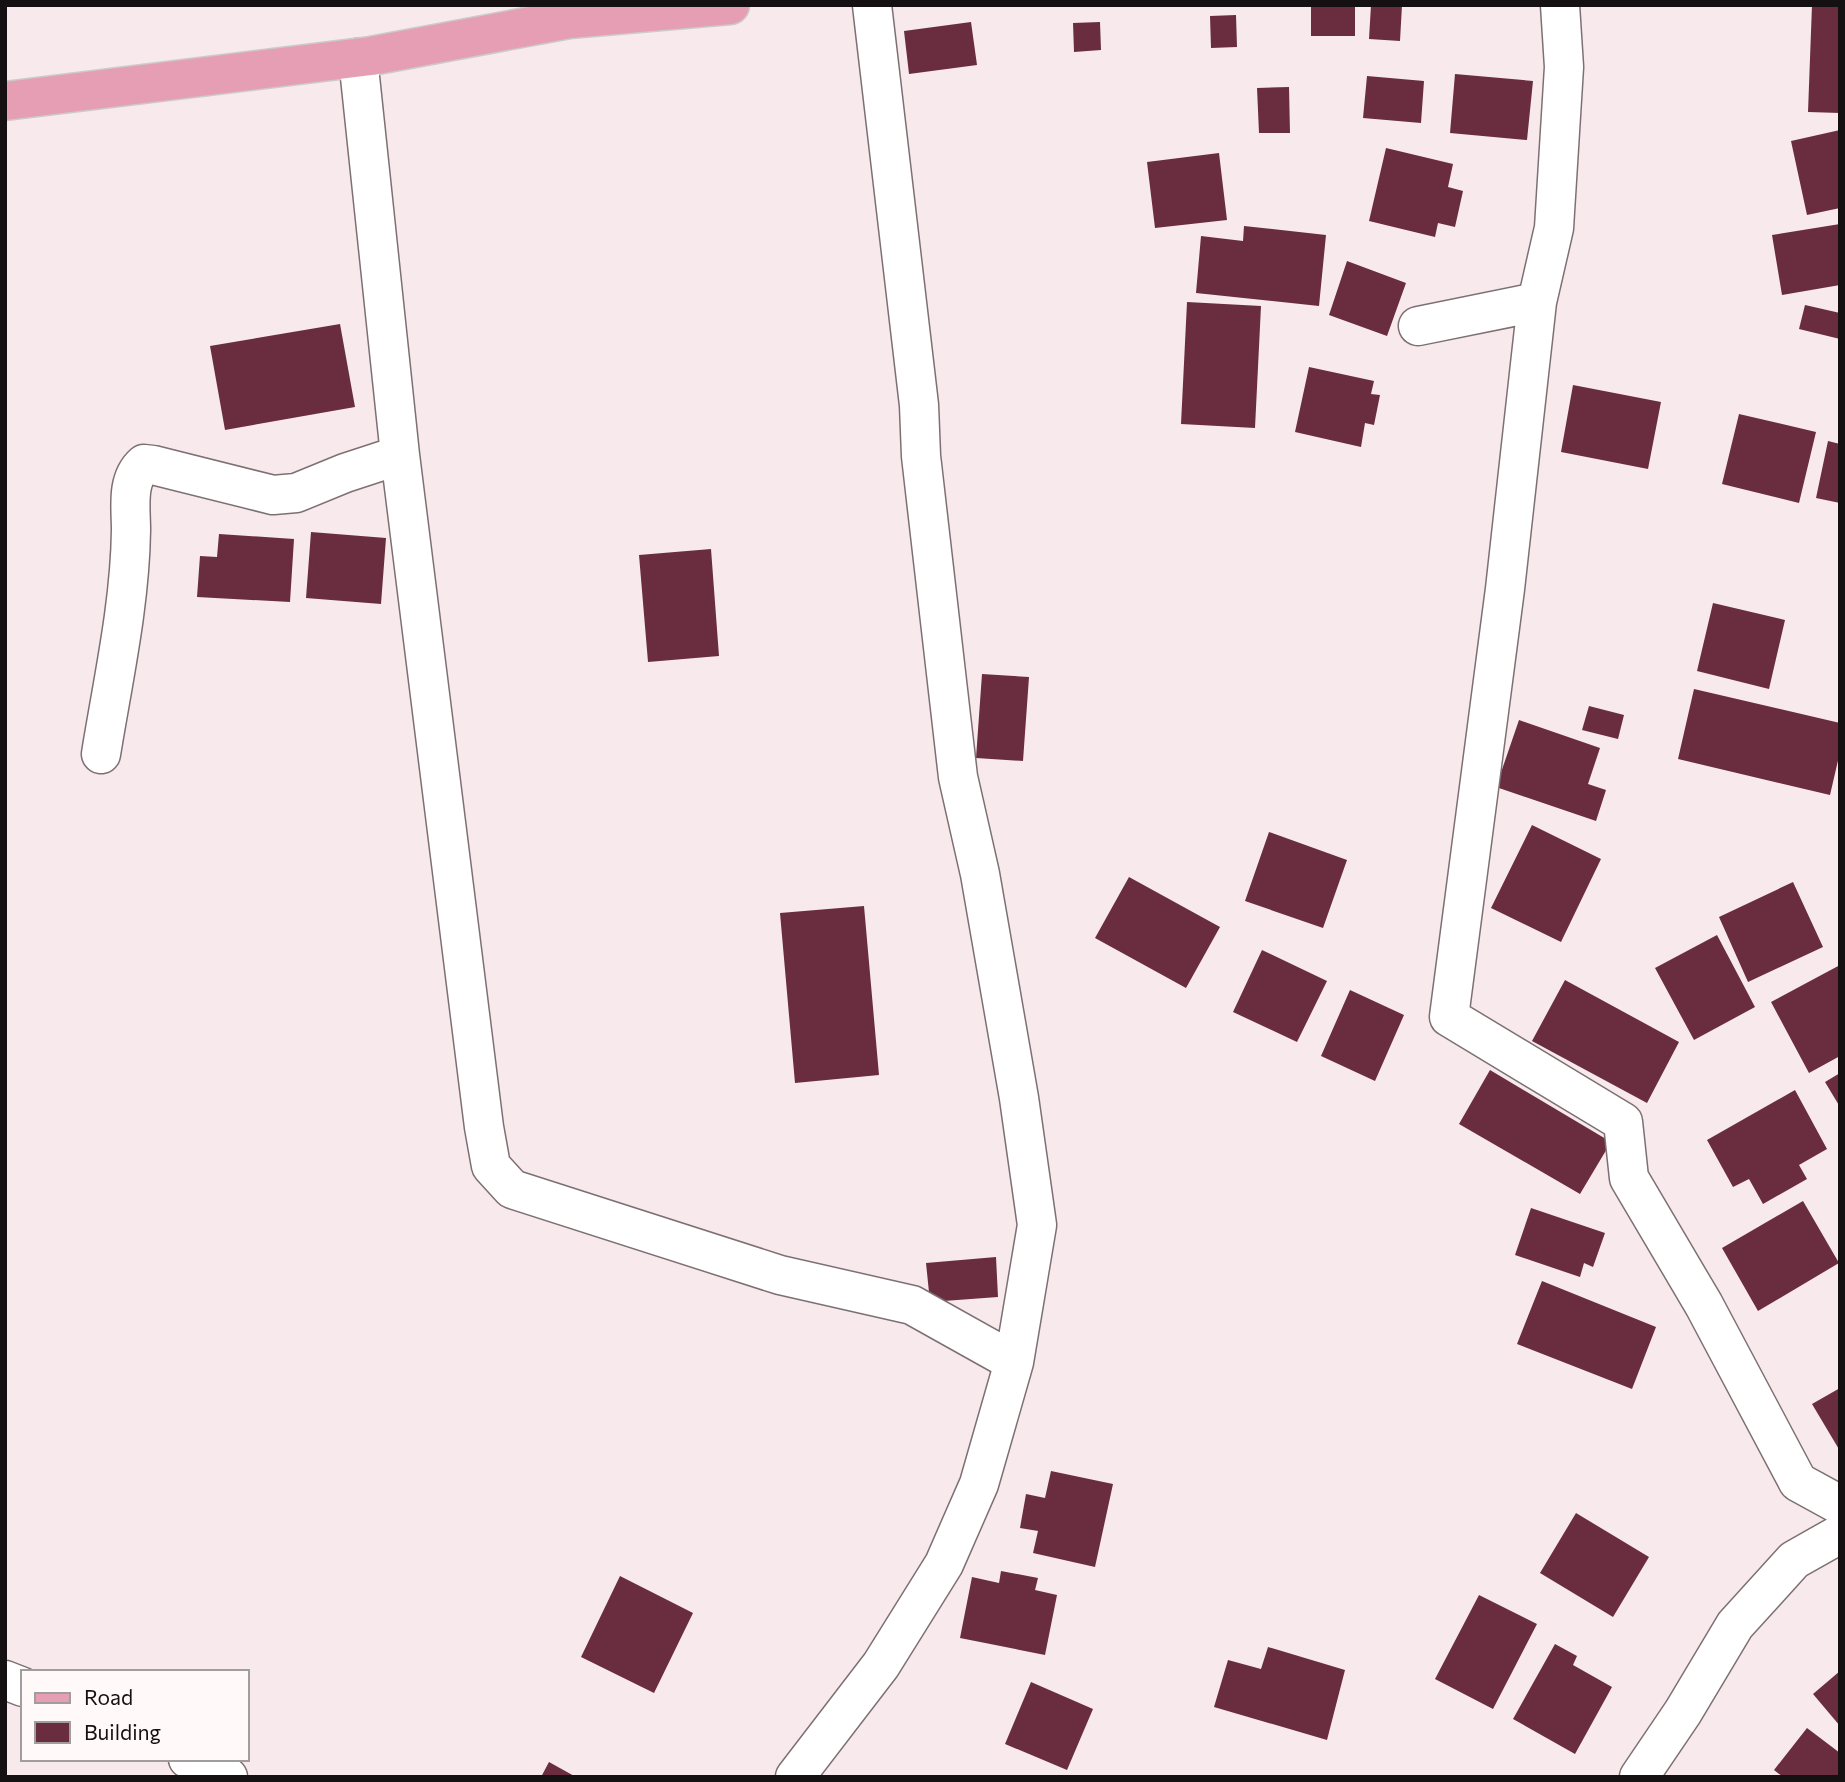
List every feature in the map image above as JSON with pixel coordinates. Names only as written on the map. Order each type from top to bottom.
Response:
[{"type":"main road","points":[[5,101],[358,58],[570,12],[730,5]]},
{"type":"street","points":[[795,1777],[881,1665],[944,1564],[979,1484],[1014,1362],[1037,1225],[1019,1098],[980,873],[958,777],[921,456],[919,405],[872,5]]},
{"type":"street","points":[[1560,5],[1564,67],[1554,228],[1537,302],[1505,589],[1449,1017],[1623,1122],[1629,1178],[1704,1305],[1798,1482],[1840,1505]]},
{"type":"street","points":[[358,58],[400,455],[491,1166],[512,1189],[780,1275],[912,1305],[1014,1362]]},
{"type":"street","points":[[1418,327],[1537,302]]},
{"type":"street","points":[[101,754],[131,573],[131,491],[135,472],[144,464],[153,465],[273,495],[296,493],[400,455]]},
{"type":"street","points":[[1639,1777],[1683,1712],[1735,1625],[1794,1560],[1840,1534]]},
{"type":"street","points":[[192,1761],[228,1777]]},
{"type":"building","points":[[1311,5],[1355,5],[1355,36],[1311,36]]},
{"type":"building","points":[[1371,5],[1402,5],[1400,41],[1369,39]]},
{"type":"building","points":[[1812,5],[1840,5],[1840,113],[1808,112]]},
{"type":"building","points":[[1236,15],[1237,47],[1211,48],[1210,16]]},
{"type":"building","points":[[971,22],[977,65],[909,74],[904,31]]},
{"type":"building","points":[[1100,22],[1101,50],[1074,52],[1073,23]]},
{"type":"building","points":[[1455,74],[1533,81],[1527,140],[1450,133]]},
{"type":"building","points":[[1367,76],[1424,81],[1421,123],[1363,118]]},
{"type":"building","points":[[1289,87],[1290,133],[1259,133],[1257,88]]},
{"type":"building","points":[[1840,130],[1840,208],[1807,215],[1791,141]]},
{"type":"building","points":[[1386,148],[1453,164],[1448,187],[1463,191],[1455,227],[1438,223],[1435,237],[1369,221]]},
{"type":"building","points":[[1219,153],[1227,220],[1155,228],[1147,162]]},
{"type":"building","points":[[1840,224],[1840,285],[1782,295],[1772,235]]},
{"type":"building","points":[[1244,226],[1326,235],[1319,306],[1196,293],[1201,236],[1243,241]]},
{"type":"building","points":[[1347,261],[1406,283],[1387,336],[1329,315]]},
{"type":"building","points":[[1187,302],[1261,306],[1255,428],[1181,424]]},
{"type":"building","points":[[1805,305],[1840,313],[1840,339],[1799,329]]},
{"type":"building","points":[[340,324],[355,407],[225,430],[210,346]]},
{"type":"building","points":[[1309,367],[1374,381],[1371,394],[1380,395],[1374,425],[1365,423],[1361,447],[1295,432]]},
{"type":"building","points":[[1573,385],[1661,402],[1648,469],[1561,452]]},
{"type":"building","points":[[1739,414],[1816,432],[1799,503],[1722,484]]},
{"type":"building","points":[[1828,441],[1840,444],[1840,503],[1816,498]]},
{"type":"building","points":[[311,532],[386,538],[381,604],[306,598]]},
{"type":"building","points":[[219,534],[294,539],[290,602],[197,597],[200,556],[217,557]]},
{"type":"building","points":[[711,549],[719,656],[648,662],[639,555]]},
{"type":"building","points":[[1713,603],[1785,620],[1769,689],[1697,671]]},
{"type":"building","points":[[982,674],[1029,677],[1023,761],[976,758]]},
{"type":"building","points":[[1694,689],[1840,723],[1840,752],[1830,795],[1678,759]]},
{"type":"building","points":[[1589,706],[1624,715],[1618,739],[1582,730]]},
{"type":"building","points":[[1519,720],[1600,748],[1588,784],[1606,790],[1596,821],[1496,787]]},
{"type":"building","points":[[1532,825],[1601,859],[1561,942],[1491,908]]},
{"type":"building","points":[[1269,832],[1347,860],[1323,928],[1245,901]]},
{"type":"building","points":[[1129,877],[1220,927],[1186,988],[1095,938]]},
{"type":"building","points":[[1793,882],[1823,947],[1748,982],[1719,917]]},
{"type":"building","points":[[864,906],[879,1075],[795,1083],[780,913]]},
{"type":"building","points":[[1717,935],[1755,1007],[1694,1040],[1655,968]]},
{"type":"building","points":[[1262,950],[1327,981],[1297,1042],[1233,1012]]},
{"type":"building","points":[[1840,965],[1840,1056],[1809,1073],[1771,1002]]},
{"type":"building","points":[[1565,980],[1679,1042],[1647,1103],[1532,1041]]},
{"type":"building","points":[[1350,990],[1404,1015],[1375,1081],[1321,1056]]},
{"type":"building","points":[[1490,1070],[1611,1142],[1580,1194],[1459,1124]]},
{"type":"building","points":[[1840,1073],[1840,1107],[1825,1082]]},
{"type":"building","points":[[1795,1090],[1827,1149],[1799,1165],[1807,1179],[1763,1204],[1749,1179],[1733,1187],[1707,1140]]},
{"type":"building","points":[[1803,1201],[1839,1263],[1758,1311],[1722,1248]]},
{"type":"building","points":[[1531,1208],[1605,1233],[1593,1267],[1584,1263],[1580,1277],[1515,1255]]},
{"type":"building","points":[[996,1257],[998,1297],[930,1302],[926,1263]]},
{"type":"building","points":[[1542,1281],[1656,1327],[1632,1389],[1517,1344]]},
{"type":"building","points":[[1840,1388],[1840,1451],[1812,1404]]},
{"type":"building","points":[[1051,1471],[1113,1484],[1095,1567],[1033,1553],[1038,1531],[1020,1528],[1026,1494],[1045,1498]]},
{"type":"building","points":[[1576,1513],[1649,1557],[1613,1617],[1540,1573]]},
{"type":"building","points":[[1001,1571],[1038,1578],[1035,1590],[1057,1595],[1045,1655],[960,1638],[972,1577],[999,1583]]},
{"type":"building","points":[[620,1576],[693,1613],[654,1693],[581,1657]]},
{"type":"building","points":[[1479,1595],[1537,1624],[1493,1709],[1435,1679]]},
{"type":"building","points":[[1555,1644],[1577,1656],[1573,1665],[1612,1687],[1575,1754],[1513,1719]]},
{"type":"building","points":[[1268,1647],[1345,1670],[1327,1740],[1214,1707],[1228,1660],[1261,1669]]},
{"type":"building","points":[[1840,1671],[1840,1726],[1813,1694]]},
{"type":"building","points":[[1031,1682],[1093,1709],[1067,1770],[1005,1744]]},
{"type":"building","points":[[1807,1728],[1840,1753],[1840,1777],[1783,1777],[1774,1770]]},
{"type":"building","points":[[549,1762],[576,1777],[541,1777]]}]
